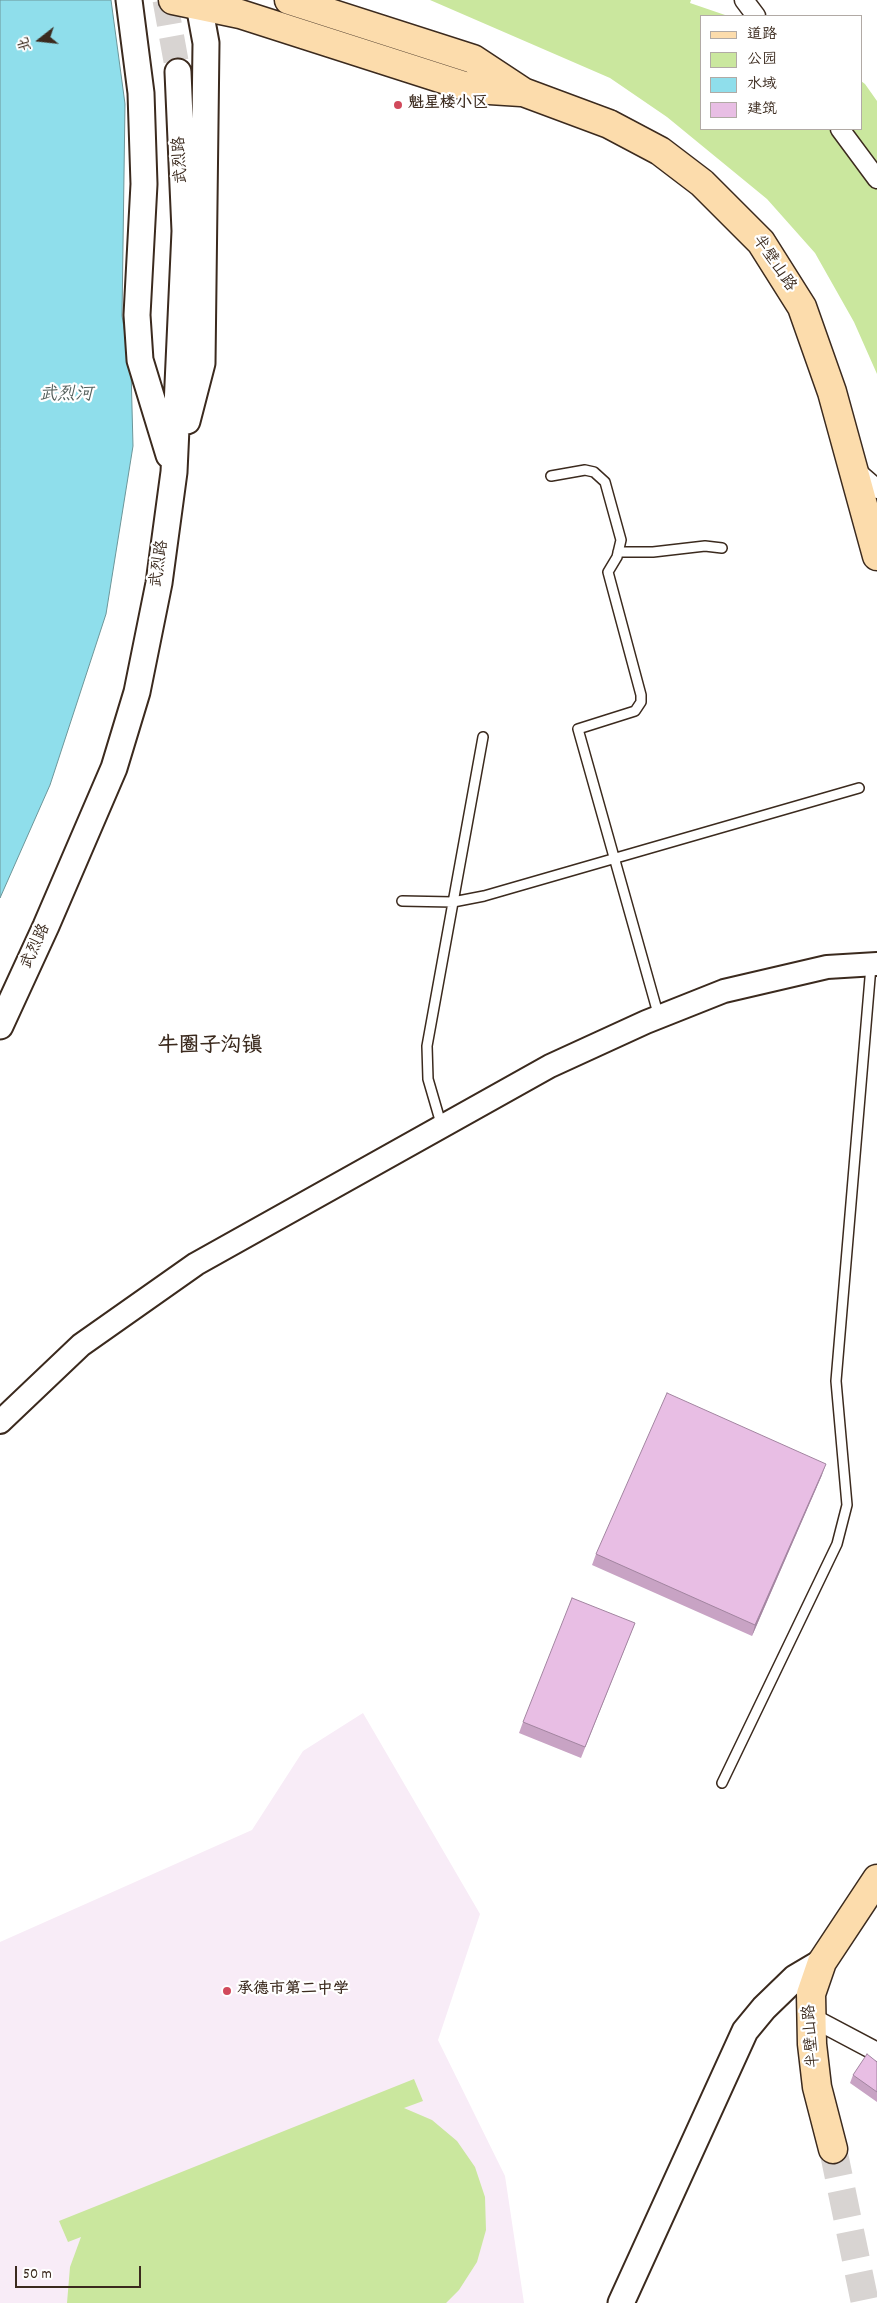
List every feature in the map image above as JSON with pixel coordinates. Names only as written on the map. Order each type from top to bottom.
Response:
[{"type":"main road","points":[[129,0],[141,93],[144,184],[137,315],[140,360],[174,472]]},
{"type":"main road","points":[[173,0],[199,2],[240,14],[474,90],[522,92]]},
{"type":"main road","points":[[289,0],[473,59],[522,92]]},
{"type":"main road","points":[[174,472],[202,363],[206,43],[199,2]]},
{"type":"main road","name":"武烈路","points":[[0,1026],[46,926],[114,768],[137,692],[159,583],[174,472],[185,232],[178,72]]},
{"type":"main road","name":"半壁山路","points":[[522,92],[609,124],[660,151],[702,182],[761,242],[802,307],[832,392],[877,556]]},
{"type":"main road","name":"半壁山路","points":[[833,2149],[817,2087],[812,2044],[811,1994],[822,1962],[877,1879]]},
{"type":"main road","points":[[621,2303],[745,2032],[764,2008],[794,1978],[822,1962]]},
{"type":"street","points":[[744,0],[755,15]]},
{"type":"street","points":[[841,130],[877,179]]},
{"type":"street","points":[[853,468],[877,489]]},
{"type":"street","points":[[0,1422],[81,1345],[196,1264],[550,1066],[724,991],[827,967],[874,964]]},
{"type":"street","points":[[811,2017],[877,2052]]},
{"type":"lane","points":[[551,476],[585,470],[594,472],[605,482],[621,540],[618,552],[608,572],[641,695],[641,702],[635,711],[578,729],[659,1018]]},
{"type":"lane","points":[[618,552],[652,552],[705,546],[722,548]]},
{"type":"lane","points":[[442,1127],[428,1079],[427,1046],[483,737]]},
{"type":"lane","points":[[402,901],[453,902],[484,896],[859,788]]},
{"type":"lane","points":[[722,1783],[837,1544],[847,1505],[836,1381],[874,964]]},
{"type":"shaded area","name":"承德市第二中学","points":[[363,1713],[480,1914],[438,2040],[505,2176],[524,2303],[0,2303],[0,1942],[252,1830],[303,1751]]},
{"type":"green space","points":[[430,0],[691,0],[690,3],[725,15],[700,15],[700,130],[862,130],[862,82],[865,84],[877,101],[877,374],[854,322],[815,253],[767,199],[667,117],[610,78]]},
{"type":"green space","points":[[414,2079],[423,2101],[404,2108],[432,2120],[457,2141],[475,2167],[485,2197],[486,2230],[477,2262],[459,2290],[446,2303],[67,2303],[70,2267],[81,2237],[68,2242],[59,2221]]},
{"type":"water","name":"武烈河","points":[[0,0],[111,0],[125,104],[122,316],[131,369],[133,446],[106,614],[50,785],[0,898]]},
{"type":"building","points":[[667,1393],[826,1464],[755,1625],[596,1554]]},
{"type":"building","points":[[572,1598],[635,1623],[585,1747],[523,1722]]},
{"type":"building","points":[[867,2054],[877,2062],[877,2092],[853,2075]]},
{"type":"tunnel","points":[[165,0],[178,72]]},
{"type":"tunnel","points":[[833,2149],[865,2303]]},
{"type":"place","name":"魁星楼小区","points":[[398,105]]},
{"type":"place","name":"承德市第二中学","points":[[227,1991]]},
{"type":"district","name":"牛圈子沟镇","points":[[210,1048]]}]
